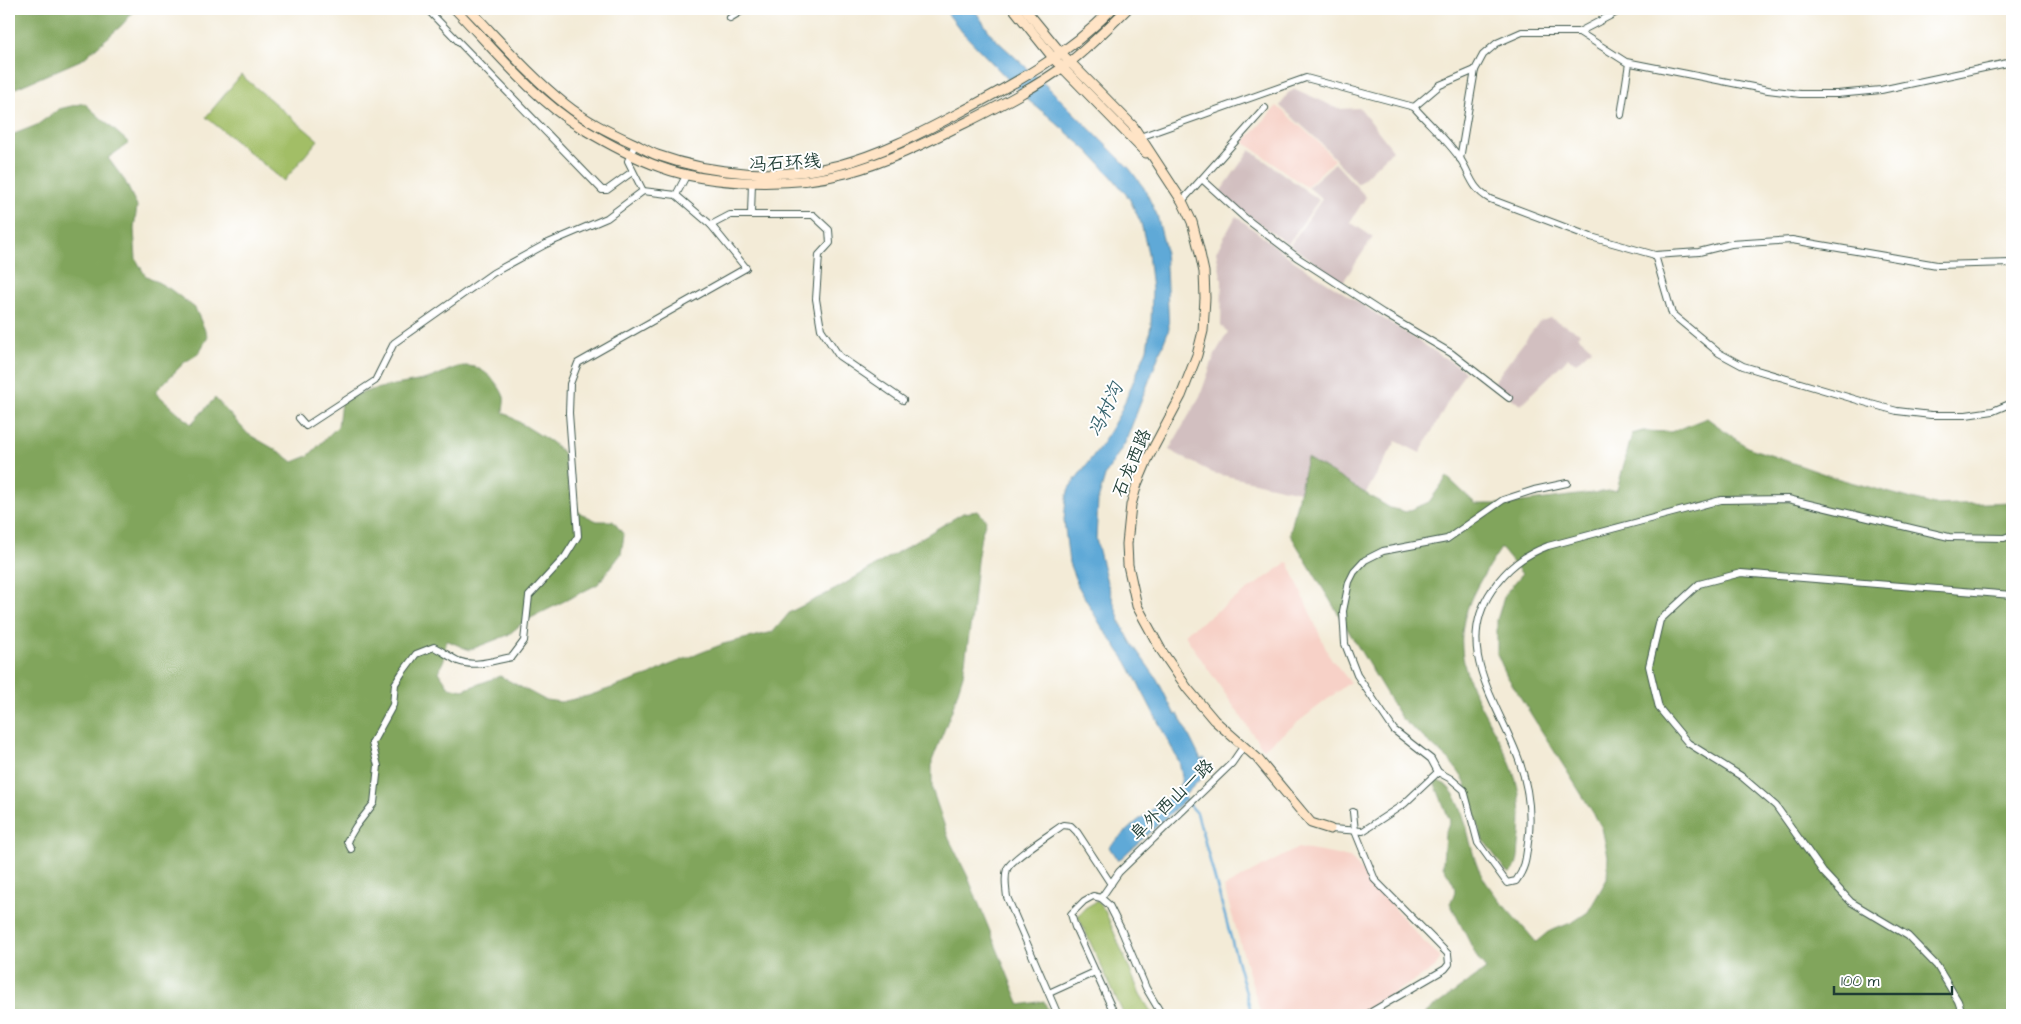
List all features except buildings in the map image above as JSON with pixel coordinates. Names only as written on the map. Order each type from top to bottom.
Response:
[{"type":"main road","name":"冯石环线","points":[[455,9],[528,84],[564,116],[630,154],[662,168],[687,174],[752,182],[804,181],[861,168],[930,141],[1014,98],[1046,78],[1066,64],[1127,9]]},
{"type":"main road","name":"冯石环线","points":[[469,9],[519,62],[564,104],[610,134],[655,155],[728,171],[768,173],[838,165],[902,142],[1006,89],[1058,56],[1112,9]]},
{"type":"main road","name":"石龙西路","points":[[1014,9],[1066,64],[1133,126],[1182,201],[1192,222],[1204,272],[1203,331],[1197,355],[1181,396],[1148,458],[1137,484],[1128,523],[1128,565],[1137,606],[1161,650],[1214,720],[1257,758],[1311,823],[1330,829]]},
{"type":"main road","name":"石龙西路","points":[[1025,9],[1058,56]]},
{"type":"main road","name":"石龙西路","points":[[1066,64],[1162,169]]},
{"type":"street","points":[[427,9],[602,190],[607,190],[632,172]]},
{"type":"street","points":[[730,18],[745,9]]},
{"type":"street","points":[[1460,159],[1475,70],[1483,55],[1497,43],[1522,32],[1579,32],[1624,9]]},
{"type":"street","points":[[1579,32],[1629,63],[1768,90],[1800,94],[1838,94],[1881,90],[2012,62]]},
{"type":"street","points":[[1621,115],[1629,63]]},
{"type":"street","points":[[1414,108],[1440,85],[1475,70]]},
{"type":"street","points":[[1140,137],[1306,78],[1414,108],[1460,159],[1473,185],[1490,199],[1591,237],[1655,255],[1699,252],[1731,244],[1792,240],[1937,265],[2012,263]]},
{"type":"street","points":[[1182,201],[1264,108]]},
{"type":"street","points":[[634,144],[628,161],[643,192]]},
{"type":"street","points":[[676,195],[687,174]]},
{"type":"street","points":[[1202,179],[1245,218],[1298,258],[1383,313],[1452,353],[1509,398]]},
{"type":"street","points":[[751,214],[752,182]]},
{"type":"street","points":[[299,418],[306,426],[375,381],[394,343],[493,273],[546,244],[607,218],[643,192],[676,195],[712,225],[746,268],[578,363],[570,384],[568,413],[578,536],[560,563],[529,596],[524,641],[512,657],[475,665],[457,660],[434,647],[416,654],[402,673],[396,684],[393,706],[372,743],[378,766],[374,803],[347,841],[351,849]]},
{"type":"street","points":[[712,225],[730,215],[814,215],[829,230],[830,243],[819,254],[816,299],[821,329],[839,356],[904,400]]},
{"type":"street","points":[[1655,255],[1672,314],[1718,353],[1743,366],[1897,411],[1930,415],[1966,415],[1993,411],[2012,403]]},
{"type":"street","points":[[1567,483],[1534,490],[1503,500],[1447,539],[1383,551],[1365,560],[1354,572],[1349,582],[1343,611],[1345,644],[1357,675],[1394,730],[1431,759],[1438,772],[1451,779],[1464,790],[1478,842],[1507,883],[1516,881],[1524,869],[1530,833],[1529,809],[1520,762],[1496,711],[1480,669],[1478,631],[1483,607],[1497,583],[1512,566],[1534,551],[1548,546],[1721,500],[1788,499],[1949,537],[2004,538],[2012,535]]},
{"type":"street","points":[[1963,1015],[1958,1001],[1937,966],[1908,936],[1851,902],[1822,872],[1776,806],[1742,776],[1688,743],[1659,708],[1649,666],[1660,620],[1699,584],[1741,572],[2012,595]]},
{"type":"street","name":"阜外西山一路","points":[[1101,898],[1119,872],[1232,763],[1244,747]]},
{"type":"street","points":[[1330,829],[1363,831],[1404,804],[1438,772]]},
{"type":"street","points":[[1353,812],[1355,831],[1375,880],[1448,954],[1449,964],[1366,1015]]},
{"type":"street","points":[[1058,1015],[1007,897],[1005,880],[1008,868],[1017,858],[1063,825],[1071,826],[1077,832],[1111,884]]},
{"type":"street","points":[[1115,1015],[1075,927],[1072,914],[1084,900],[1093,896],[1101,898],[1109,905],[1146,988],[1162,1015]]},
{"type":"street","points":[[1049,993],[1095,972]]},
{"type":"shaded area","points":[[1295,89],[1339,109],[1360,108],[1393,150],[1358,184],[1319,141],[1280,106],[1288,93]]},
{"type":"shaded area","points":[[1277,106],[1318,142],[1334,160],[1306,187],[1244,142]]},
{"type":"shaded area","points":[[1250,150],[1319,200],[1288,244],[1243,212],[1220,192]]},
{"type":"shaded area","points":[[1335,163],[1366,197],[1350,222],[1373,237],[1343,282],[1290,245],[1322,199],[1308,187]]},
{"type":"shaded area","points":[[1236,216],[1294,261],[1465,371],[1420,453],[1396,441],[1359,505],[1213,473],[1169,450],[1200,396],[1215,354],[1228,332],[1221,326],[1222,281],[1216,252]]},
{"type":"shaded area","points":[[1550,318],[1580,333],[1578,336],[1592,348],[1576,363],[1568,358],[1520,405],[1493,383],[1539,322]]},
{"type":"shaded area","points":[[1288,562],[1329,656],[1350,682],[1263,749],[1184,634]]},
{"type":"shaded area","points":[[1298,848],[1350,857],[1424,942],[1441,957],[1435,968],[1358,1015],[1261,1015],[1224,887]]},
{"type":"green space","points":[[9,9],[136,9],[121,26],[83,59],[9,91]]},
{"type":"green space","points":[[241,75],[318,140],[284,181],[206,117]]},
{"type":"green space","points":[[84,103],[129,143],[108,158],[125,181],[137,206],[134,229],[136,259],[145,275],[170,289],[195,308],[208,337],[198,354],[185,362],[155,392],[191,424],[215,398],[248,434],[283,454],[293,462],[308,456],[338,426],[341,402],[371,390],[428,379],[462,366],[473,367],[490,376],[502,392],[504,397],[503,412],[551,442],[563,452],[570,488],[578,512],[597,521],[613,521],[624,535],[621,554],[598,584],[525,621],[508,635],[469,650],[446,640],[444,659],[439,672],[449,687],[463,690],[500,676],[545,700],[561,702],[588,696],[650,675],[667,666],[723,644],[773,632],[790,612],[836,589],[963,513],[978,511],[986,520],[977,561],[972,615],[963,675],[952,710],[932,761],[932,789],[949,839],[967,875],[1020,1005],[1044,1001],[1050,1015],[9,1015],[9,136],[37,125],[59,109]]},
{"type":"green space","points":[[1707,418],[1747,447],[1836,478],[1934,505],[2012,502],[2012,1015],[1423,1015],[1486,969],[1478,959],[1450,903],[1455,893],[1455,888],[1443,866],[1443,862],[1445,834],[1450,821],[1433,779],[1444,784],[1453,793],[1464,819],[1476,863],[1481,874],[1500,901],[1536,942],[1548,932],[1573,922],[1588,912],[1607,879],[1608,856],[1602,828],[1507,676],[1497,654],[1497,620],[1505,594],[1522,574],[1501,548],[1473,595],[1464,620],[1462,634],[1462,648],[1469,681],[1508,758],[1519,792],[1521,818],[1518,856],[1517,864],[1510,873],[1506,871],[1482,838],[1464,780],[1449,760],[1401,718],[1290,534],[1307,458],[1390,508],[1406,512],[1429,502],[1447,477],[1476,504],[1506,504],[1617,490],[1632,434],[1643,431],[1671,432]]},
{"type":"green space","points":[[1097,901],[1105,911],[1140,994],[1153,1015],[1124,1015],[1078,916],[1085,908]]},
{"type":"water","points":[[944,9],[974,9],[993,37],[1051,90],[1129,168],[1144,188],[1157,215],[1165,247],[1169,329],[1125,443],[1106,473],[1098,500],[1096,539],[1107,582],[1121,624],[1132,644],[1157,679],[1175,715],[1178,714],[1201,760],[1204,758],[1211,768],[1183,797],[1185,800],[1118,861],[1109,847],[1136,822],[1176,791],[1182,777],[1181,770],[1179,762],[1127,662],[1100,624],[1078,586],[1069,563],[1064,520],[1069,488],[1102,444],[1120,413],[1147,349],[1151,324],[1152,290],[1148,253],[1141,223],[1129,198],[1112,177],[1088,151],[1029,101],[963,33]]},
{"type":"waterway","points":[[1181,795],[1197,813],[1252,1015]]},
{"type":"water label","name":"冯村沟","points":[[1106,410]]}]
